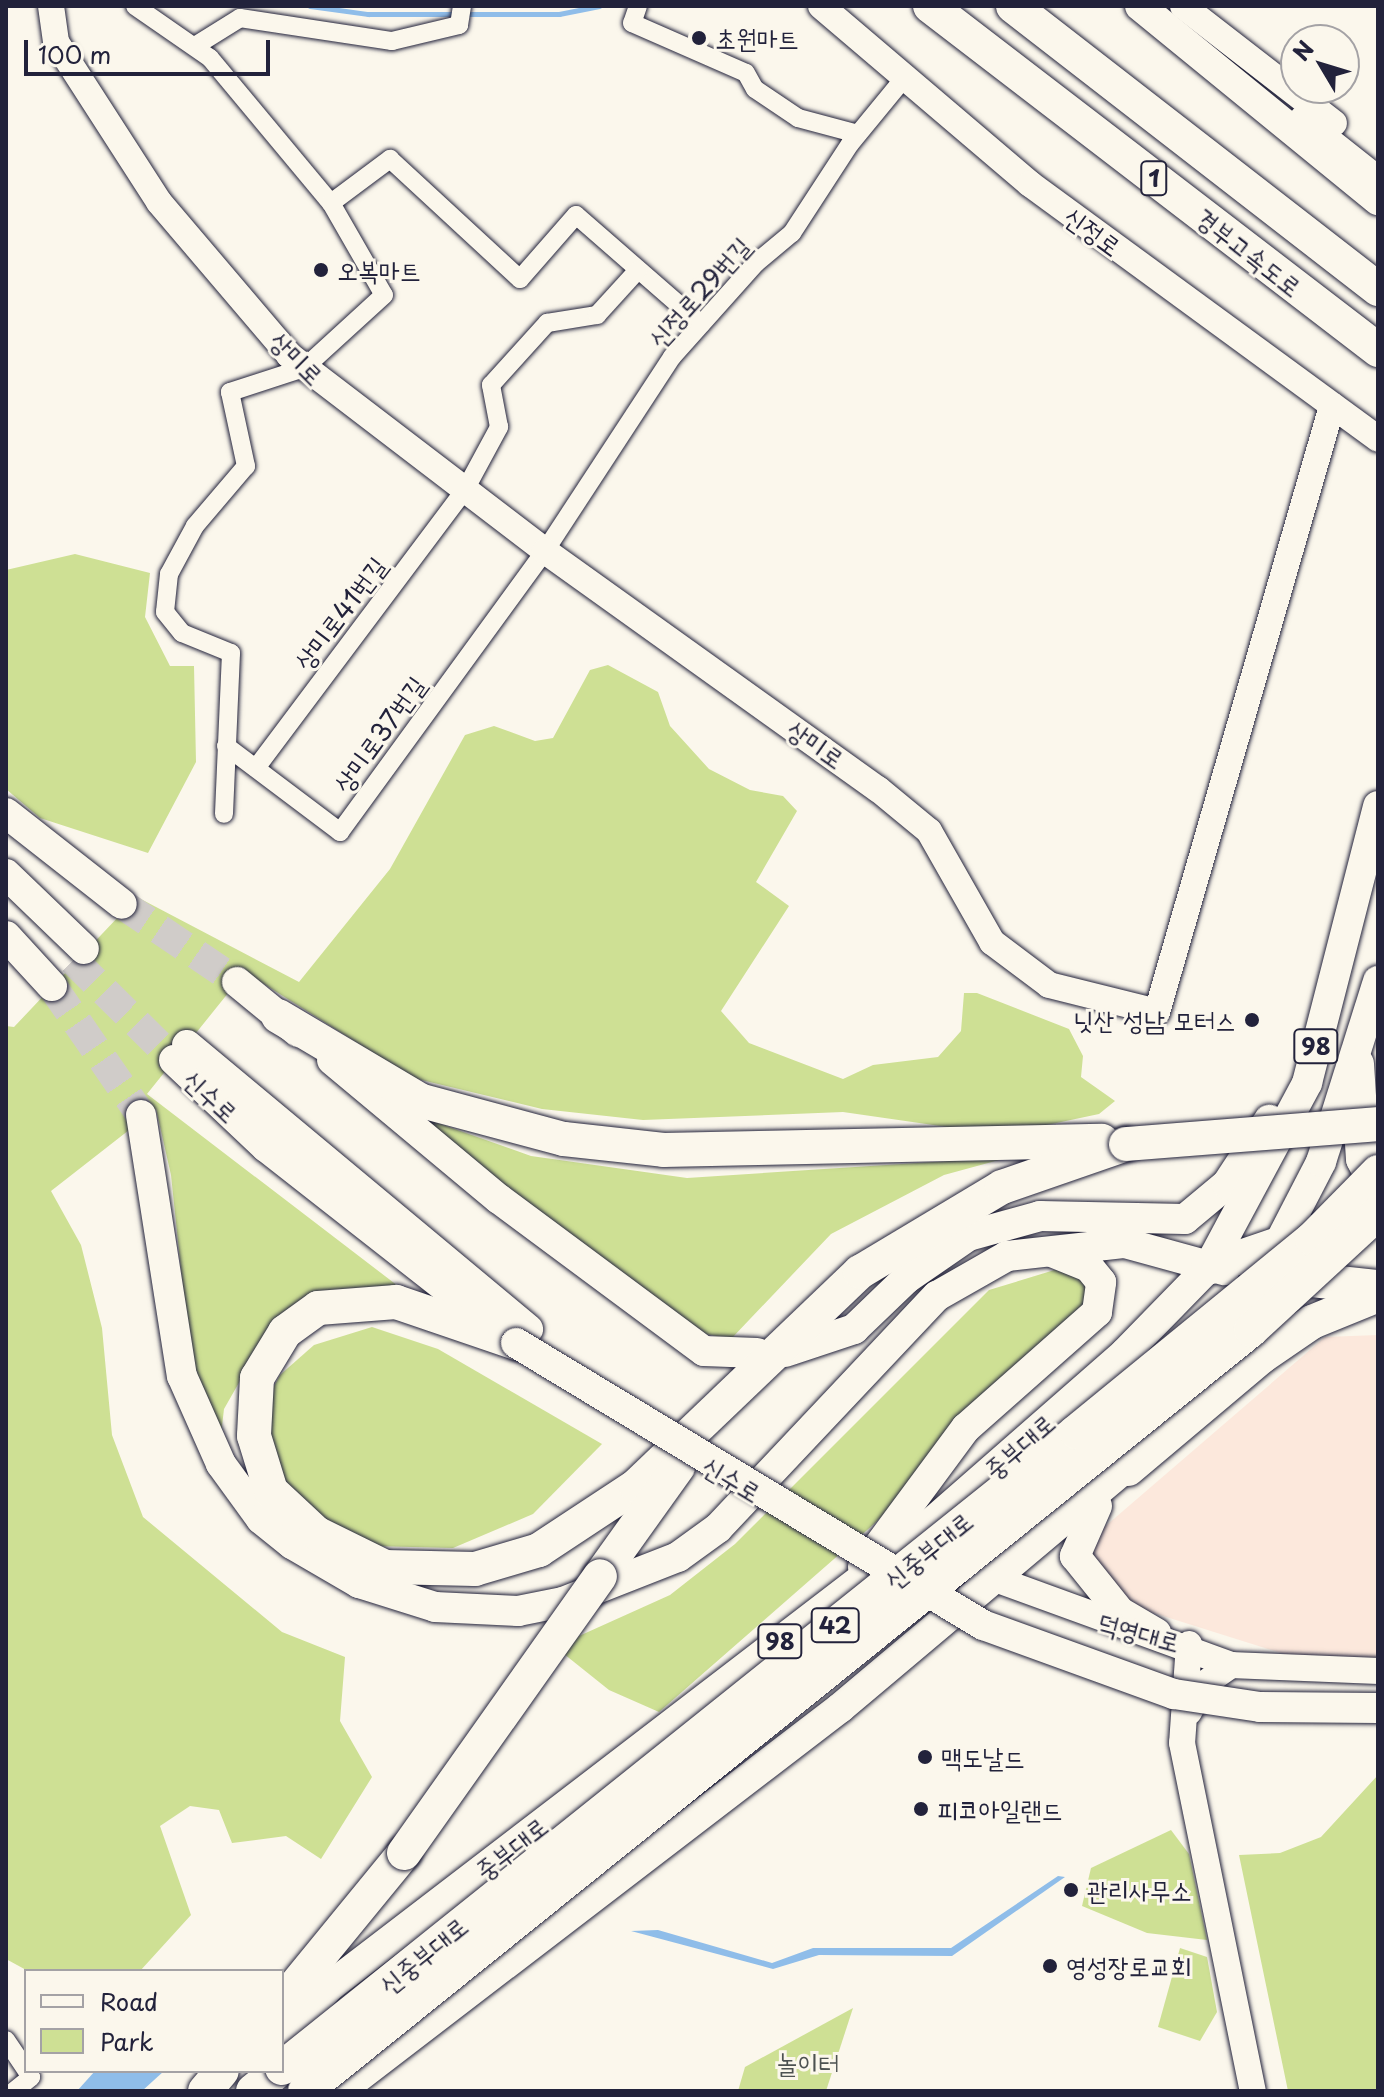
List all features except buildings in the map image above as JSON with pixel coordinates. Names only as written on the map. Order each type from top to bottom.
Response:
[{"type":"highway","name":"경부고속도로","points":[[930,6],[1378,350]]},
{"type":"highway","name":"경부고속도로","points":[[1013,6],[1378,289]]},
{"type":"highway","points":[[278,1016],[422,1101],[564,1139],[663,1150],[1080,1139],[1126,1144],[1378,1124]]},
{"type":"highway","points":[[1357,1064],[1363,1159],[1378,1188]]},
{"type":"highway","points":[[522,1336],[396,1302],[318,1308],[285,1332],[257,1378],[254,1436],[271,1491],[316,1533],[360,1559],[438,1573],[475,1569],[572,1533],[636,1486],[728,1393],[860,1272],[934,1223],[1017,1181],[1126,1144]]},
{"type":"highway","name":"신중부대로","points":[[284,2067],[1312,1239],[1378,1172]]},
{"type":"highway","name":"신중부대로","points":[[305,2091],[1251,1330],[1378,1213]]},
{"type":"highway","points":[[1270,1262],[1318,1230],[1378,1226]]},
{"type":"highway","points":[[1208,1268],[1270,1262],[1378,1287]]},
{"type":"highway","points":[[1119,1478],[1261,1357],[1312,1322],[1378,1295]]},
{"type":"highway","points":[[284,2000],[404,1853],[728,1393]]},
{"type":"highway","points":[[205,2091],[220,2073]]},
{"type":"highway","name":"신중부대로","points":[[253,2091],[276,2073]]},
{"type":"main road","points":[[1140,6],[1378,200]]},
{"type":"main road","name":"중부대로","points":[[284,2038],[329,1987],[912,1539],[1125,1353],[1208,1268],[1298,1105],[1315,1052],[1378,806]]},
{"type":"main road","points":[[6,813],[122,904]]},
{"type":"main road","points":[[6,874],[78,954],[6,894]]},
{"type":"main road","points":[[6,936],[52,986]]},
{"type":"main road","name":"98","points":[[340,2091],[996,1583],[1119,1478],[1197,1394],[1270,1262],[1321,1162],[1357,1064],[1378,981]]},
{"type":"main road","points":[[237,982],[499,1199],[704,1351],[771,1353],[854,1329],[968,1236],[1040,1216],[1185,1219],[1227,1184],[1315,1052]]},
{"type":"main road","name":"신수로","points":[[180,1053],[266,1147],[522,1336],[983,1625],[1174,1694],[1260,1707],[1378,1708]]},
{"type":"main road","points":[[141,1115],[182,1376],[221,1464],[261,1519],[292,1544],[359,1583],[435,1607],[518,1611],[563,1602],[678,1557],[727,1520],[937,1296],[1007,1256],[1125,1243],[1208,1268]]},
{"type":"main road","points":[[846,1590],[966,1428],[1097,1312],[1101,1282],[1089,1267],[1050,1251]]},
{"type":"main road","name":"신수로","points":[[522,1336],[830,1518],[997,1610],[1079,1645],[1260,1689],[1378,1691]]},
{"type":"main road","points":[[996,1583],[1017,1504],[1125,1353]]},
{"type":"main road","points":[[1119,1478],[1075,1556],[1120,1612],[1156,1633]]},
{"type":"main road","points":[[236,2091],[252,2073]]},
{"type":"street","name":"상미로","points":[[51,6],[56,42],[159,202],[304,368],[545,551],[929,831],[992,942],[1041,979],[1157,1012],[1332,406]]},
{"type":"street","points":[[135,6],[195,46],[331,203],[384,295],[304,368],[230,392],[246,466],[195,526],[169,574],[165,612],[182,633],[231,653],[224,814]]},
{"type":"street","points":[[195,46],[240,18],[392,41],[459,25],[462,6]]},
{"type":"street","points":[[638,6],[632,23],[746,73],[755,89],[798,118],[858,134]]},
{"type":"street","name":"신정로","points":[[821,6],[1030,184],[1378,439]]},
{"type":"street","points":[[1157,6],[1378,179]]},
{"type":"street","points":[[1183,6],[1378,157]]},
{"type":"street","name":"신정로29번길","points":[[545,551],[701,324],[792,233],[858,134],[905,77]]},
{"type":"street","points":[[331,203],[390,159],[520,279],[576,215],[701,324]]},
{"type":"street","name":"상미로41번길","points":[[256,768],[465,490],[499,427],[491,385],[547,323],[597,315],[638,270]]},
{"type":"street","name":"상미로37번길","points":[[226,746],[340,832],[545,551]]},
{"type":"street","name":"덕영대로","points":[[912,1539],[996,1583],[1082,1617],[1156,1633],[1189,1644],[1231,1665],[1378,1671]]},
{"type":"street","points":[[1189,1644],[1182,1743],[1253,2091]]},
{"type":"street","points":[[1182,1743],[1204,1684],[1231,1665]]},
{"type":"street","points":[[6,2040],[24,2067]]},
{"type":"street","points":[[14,2091],[31,2077],[28,2073]]},
{"type":"shaded area","points":[[1378,1335],[1378,1667],[1319,1665],[1106,1598],[1087,1542],[1325,1337]]},
{"type":"green space","points":[[75,554],[150,573],[145,617],[170,666],[194,666],[196,762],[148,853],[40,818],[6,789],[6,570]]},
{"type":"green space","points":[[608,665],[658,692],[670,726],[709,769],[750,790],[783,796],[797,811],[756,882],[789,906],[721,1011],[749,1043],[843,1079],[873,1065],[938,1057],[961,1031],[964,993],[977,993],[1069,1029],[1083,1056],[1081,1077],[1115,1101],[1099,1114],[1028,1129],[961,1129],[843,1112],[643,1120],[542,1109],[413,1078],[248,974],[237,982],[147,1094],[415,1299],[389,1297],[257,1351],[224,1409],[220,1443],[197,1422],[171,1175],[156,1109],[51,1191],[81,1245],[102,1328],[112,1435],[143,1517],[282,1632],[345,1657],[340,1721],[372,1777],[321,1859],[286,1836],[232,1843],[219,1810],[190,1806],[160,1826],[191,1915],[142,1969],[24,1969],[6,1959],[6,1026],[14,1027],[137,897],[299,982],[390,869],[465,735],[494,726],[535,741],[553,738],[590,670]]},
{"type":"green space","points":[[415,1115],[531,1156],[687,1178],[1010,1157],[944,1175],[831,1234],[731,1339],[706,1334],[594,1260]]},
{"type":"green space","points":[[1061,1268],[1090,1281],[1101,1300],[874,1524],[659,1712],[609,1690],[564,1654],[579,1636],[670,1595],[735,1544],[989,1290]]},
{"type":"green space","points":[[372,1327],[438,1349],[602,1444],[533,1514],[453,1548],[371,1546],[299,1518],[257,1440],[262,1408],[280,1375],[314,1345]]},
{"type":"green space","points":[[1378,1775],[1378,2091],[1288,2091],[1239,1855],[1280,1853],[1321,1837]]},
{"type":"green space","points":[[1171,1830],[1189,1854],[1207,1940],[1147,1933],[1082,1906],[1091,1868]]},
{"type":"green space","points":[[1180,1948],[1207,1957],[1217,2012],[1200,2041],[1158,2027]]},
{"type":"green space","name":"놀이터","points":[[853,2008],[826,2091],[738,2091],[745,2067]]},
{"type":"water","points":[[1058,1876],[1065,1877],[952,1956],[819,1955],[773,1969],[631,1931],[658,1930],[772,1963],[813,1948],[951,1948]]},
{"type":"water","points":[[93,2073],[162,2073],[142,2091],[77,2091]]},
{"type":"waterway","points":[[310,6],[368,14],[559,14],[599,6]]},
{"type":"tunnel","points":[[122,904],[237,982]]},
{"type":"tunnel","points":[[73,960],[174,1060]]},
{"type":"tunnel","points":[[52,986],[141,1115]]},
{"type":"place","name":"초원마트","points":[[699,38]]},
{"type":"place","name":"오복마트","points":[[321,270]]},
{"type":"place","name":"닛산 성남 모터스","points":[[1252,1020]]},
{"type":"place","name":"맥도날드","points":[[925,1757]]},
{"type":"place","name":"피코아일랜드","points":[[921,1809]]},
{"type":"place","name":"관리사무소","points":[[1071,1890]]},
{"type":"place","name":"영성장로교회","points":[[1050,1966]]}]
